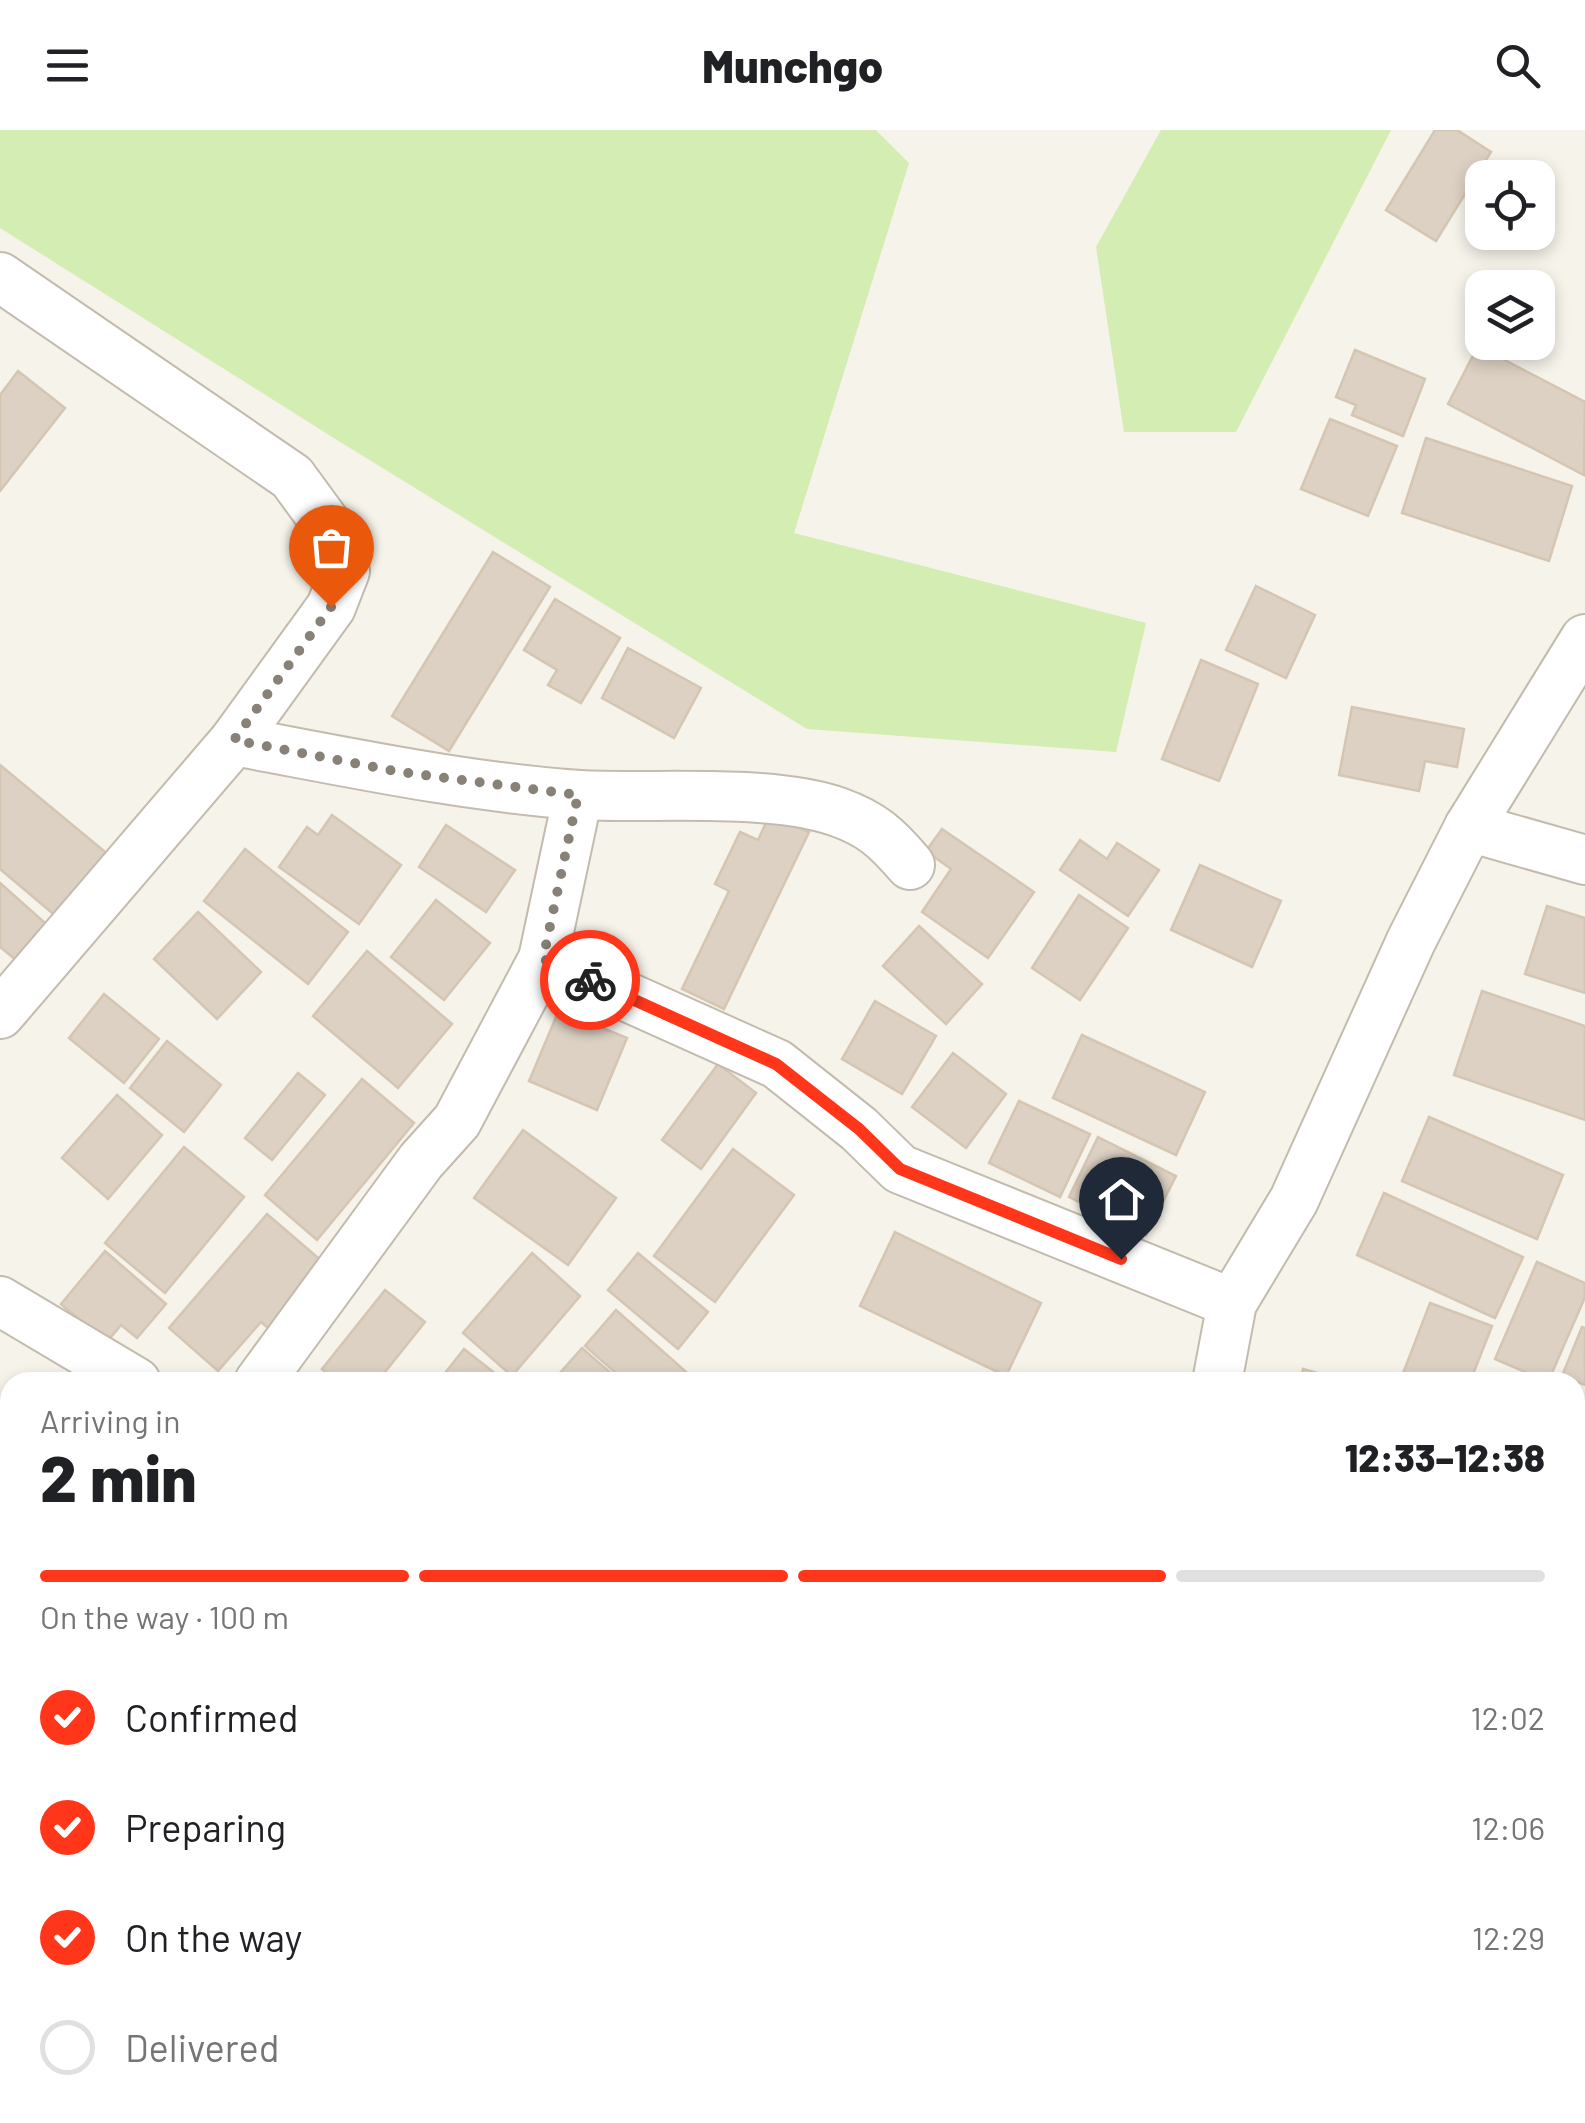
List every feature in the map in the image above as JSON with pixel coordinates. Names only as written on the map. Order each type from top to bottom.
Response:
[{"type":"street","points":[[0,277],[292,477],[340,544],[345,571],[331,607],[234,740],[0,1014]]},
{"type":"street","points":[[1219,1372],[1232,1304],[1294,1200],[1411,940],[1470,827],[1585,639]]},
{"type":"street","points":[[234,740],[400,772],[578,795],[772,800],[836,811],[882,832],[910,865]]},
{"type":"street","points":[[267,1372],[420,1160],[457,1120],[543,959],[578,795]]},
{"type":"street","points":[[1470,827],[1585,860]]},
{"type":"street","points":[[543,959],[776,1064],[859,1129],[900,1169],[1232,1304]]},
{"type":"street","points":[[0,1301],[119,1372]]},
{"type":"green space","points":[[0,130],[876,130],[909,163],[794,533],[1146,623],[1116,752],[807,729],[0,228]]},
{"type":"green space","points":[[1161,130],[1391,130],[1236,432],[1124,432],[1096,247]]},
{"type":"building","points":[[1435,130],[1457,130],[1491,152],[1486,160],[1465,160],[1465,194],[1436,241],[1386,210]]},
{"type":"building","points":[[1355,350],[1425,379],[1403,436],[1352,415],[1356,405],[1336,397]]},
{"type":"building","points":[[1471,360],[1505,360],[1585,402],[1584,475],[1448,404]]},
{"type":"building","points":[[18,371],[65,408],[0,491],[0,395]]},
{"type":"building","points":[[1330,419],[1397,446],[1368,516],[1301,489]]},
{"type":"building","points":[[1426,438],[1572,486],[1549,561],[1402,513]]},
{"type":"building","points":[[493,552],[550,587],[449,751],[392,716]]},
{"type":"building","points":[[1256,586],[1315,615],[1286,678],[1226,650]]},
{"type":"building","points":[[555,599],[620,638],[581,703],[548,685],[557,670],[524,650]]},
{"type":"building","points":[[628,648],[701,688],[674,738],[602,698]]},
{"type":"building","points":[[1201,660],[1258,684],[1219,781],[1162,759]]},
{"type":"building","points":[[1352,707],[1464,729],[1457,767],[1425,761],[1419,791],[1339,775]]},
{"type":"building","points":[[0,765],[116,861],[64,923],[0,869]]},
{"type":"building","points":[[770,814],[809,832],[724,1009],[682,989],[729,891],[715,884],[740,832],[758,840]]},
{"type":"building","points":[[332,815],[401,865],[359,924],[279,867],[307,827],[318,835]]},
{"type":"building","points":[[446,825],[515,870],[486,912],[419,867]]},
{"type":"building","points":[[942,829],[1034,892],[988,958],[922,912],[951,869],[926,851]]},
{"type":"building","points":[[1080,840],[1107,859],[1117,843],[1159,870],[1128,916],[1060,870]]},
{"type":"building","points":[[245,849],[348,932],[308,984],[204,901]]},
{"type":"building","points":[[1200,865],[1281,901],[1252,967],[1171,930]]},
{"type":"building","points":[[0,883],[53,930],[22,965],[0,947]]},
{"type":"building","points":[[1079,895],[1128,928],[1080,1000],[1032,968]]},
{"type":"building","points":[[436,900],[490,943],[444,1000],[391,957]]},
{"type":"building","points":[[1547,906],[1585,918],[1585,993],[1525,974]]},
{"type":"building","points":[[198,912],[261,972],[217,1019],[154,959]]},
{"type":"building","points":[[919,926],[982,984],[946,1024],[883,966]]},
{"type":"building","points":[[367,951],[452,1024],[398,1088],[313,1016]]},
{"type":"building","points":[[1482,991],[1585,1026],[1585,1120],[1454,1075]]},
{"type":"building","points":[[104,994],[159,1039],[124,1083],[69,1038]]},
{"type":"building","points":[[875,1001],[936,1036],[902,1094],[842,1059]]},
{"type":"building","points":[[559,1010],[627,1038],[597,1110],[529,1081]]},
{"type":"building","points":[[1082,1035],[1205,1092],[1176,1155],[1053,1098]]},
{"type":"building","points":[[167,1041],[221,1085],[184,1132],[130,1088]]},
{"type":"building","points":[[953,1053],[1006,1094],[966,1148],[912,1107]]},
{"type":"building","points":[[718,1064],[756,1093],[701,1169],[662,1140]]},
{"type":"building","points":[[298,1073],[325,1095],[272,1160],[245,1138]]},
{"type":"building","points":[[362,1079],[414,1123],[317,1240],[265,1195]]},
{"type":"building","points":[[117,1095],[162,1135],[108,1199],[62,1158]]},
{"type":"building","points":[[1019,1101],[1090,1134],[1060,1197],[989,1163]]},
{"type":"building","points":[[1429,1117],[1563,1175],[1537,1239],[1402,1181]]},
{"type":"building","points":[[523,1130],[616,1198],[568,1265],[474,1198]]},
{"type":"building","points":[[1098,1137],[1176,1176],[1146,1235],[1069,1197]]},
{"type":"building","points":[[184,1147],[244,1197],[165,1293],[105,1243]]},
{"type":"building","points":[[733,1149],[794,1195],[715,1302],[654,1256]]},
{"type":"building","points":[[1384,1193],[1523,1257],[1495,1318],[1357,1255]]},
{"type":"building","points":[[267,1214],[338,1275],[282,1340],[261,1322],[218,1371],[169,1328]]},
{"type":"building","points":[[895,1232],[1041,1303],[1008,1372],[998,1372],[860,1306]]},
{"type":"building","points":[[105,1251],[166,1304],[137,1338],[121,1325],[106,1343],[61,1304]]},
{"type":"building","points":[[532,1253],[580,1296],[515,1372],[507,1372],[463,1333]]},
{"type":"building","points":[[638,1253],[708,1312],[678,1349],[608,1290]]},
{"type":"building","points":[[1537,1262],[1585,1283],[1585,1297],[1552,1372],[1525,1372],[1495,1359]]},
{"type":"building","points":[[385,1290],[425,1322],[385,1372],[322,1369]]},
{"type":"building","points":[[1430,1303],[1492,1326],[1474,1372],[1404,1372]]},
{"type":"building","points":[[616,1310],[686,1372],[615,1372],[585,1346]]},
{"type":"building","points":[[1582,1327],[1585,1328],[1585,1372],[1564,1372]]},
{"type":"building","points":[[582,1348],[610,1372],[561,1372]]},
{"type":"building","points":[[464,1349],[493,1372],[446,1372]]},
{"type":"way so far","points":[[331,607],[234,740],[400,772],[578,795],[543,959],[590,980]]},
{"type":"route","points":[[590,980],[776,1064],[859,1129],[900,1169],[1121,1259]]}]
